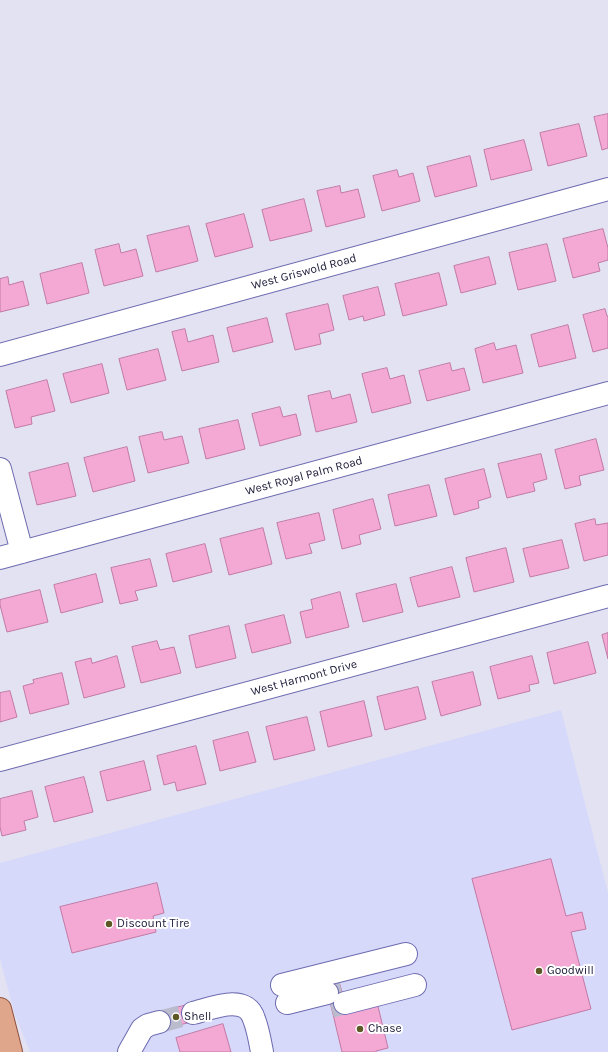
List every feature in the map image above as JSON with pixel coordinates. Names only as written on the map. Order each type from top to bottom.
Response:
[{"type":"main road","points":[[0,1009],[6,1043]]},
{"type":"street","name":"West Griswold Road","points":[[0,355],[608,189]]},
{"type":"street","name":"West Royal Palm Road","points":[[0,558],[608,393]]},
{"type":"street","points":[[0,469],[22,552]]},
{"type":"street","name":"West Harmont Drive","points":[[0,760],[608,596]]},
{"type":"street","points":[[411,971],[335,995],[287,1002],[411,971]]},
{"type":"street","points":[[194,1013],[231,1003],[240,1004],[254,1017],[262,1052]]},
{"type":"street","points":[[129,1052],[142,1029],[148,1025],[158,1022]]},
{"type":"shaded area","points":[[561,710],[608,893],[608,1052],[30,1052],[15,1015],[0,959],[0,863]]},
{"type":"building","points":[[608,114],[608,148],[602,150],[594,117]]},
{"type":"building","points":[[579,124],[587,156],[548,166],[540,133]]},
{"type":"building","points":[[524,140],[532,170],[491,180],[484,150]]},
{"type":"building","points":[[470,156],[477,186],[435,197],[427,167]]},
{"type":"building","points":[[397,170],[399,177],[413,173],[420,201],[382,211],[373,176]]},
{"type":"building","points":[[340,186],[341,193],[358,189],[365,217],[326,227],[317,191]]},
{"type":"building","points":[[304,199],[312,231],[270,241],[262,210]]},
{"type":"building","points":[[244,214],[253,247],[215,257],[206,224]]},
{"type":"building","points":[[189,226],[198,261],[156,272],[147,236]]},
{"type":"building","points":[[603,229],[608,248],[608,260],[598,263],[600,271],[573,278],[563,239]]},
{"type":"building","points":[[119,244],[121,253],[136,249],[143,276],[104,286],[95,250]]},
{"type":"building","points":[[547,244],[556,281],[518,290],[509,253]]},
{"type":"building","points":[[489,257],[496,284],[461,293],[454,266]]},
{"type":"building","points":[[82,263],[89,293],[47,304],[40,274]]},
{"type":"building","points":[[439,273],[447,305],[403,316],[395,284]]},
{"type":"building","points":[[8,277],[9,285],[23,281],[29,305],[0,312],[0,279]]},
{"type":"building","points":[[378,287],[385,315],[364,321],[363,316],[349,320],[343,296]]},
{"type":"building","points":[[328,304],[334,330],[319,334],[321,344],[295,350],[286,314]]},
{"type":"building","points":[[605,309],[608,316],[608,348],[593,352],[583,315]]},
{"type":"building","points":[[267,318],[273,342],[233,352],[227,328]]},
{"type":"building","points":[[568,325],[576,358],[539,367],[531,335]]},
{"type":"building","points":[[185,329],[188,342],[213,335],[219,362],[182,371],[172,332]]},
{"type":"building","points":[[494,343],[496,350],[516,345],[523,373],[483,383],[475,349]]},
{"type":"building","points":[[158,349],[166,380],[127,390],[119,359]]},
{"type":"building","points":[[450,363],[452,371],[464,368],[470,390],[427,401],[419,371]]},
{"type":"building","points":[[102,364],[109,393],[71,403],[63,374]]},
{"type":"building","points":[[387,368],[390,379],[404,375],[411,403],[372,413],[362,374]]},
{"type":"building","points":[[47,380],[55,411],[31,417],[32,424],[15,428],[6,391]]},
{"type":"building","points":[[330,391],[332,399],[350,394],[357,422],[316,432],[308,396]]},
{"type":"building","points":[[280,407],[283,417],[296,414],[301,435],[260,446],[252,414]]},
{"type":"building","points":[[238,420],[245,449],[206,459],[199,429]]},
{"type":"building","points":[[162,432],[164,440],[182,436],[189,463],[148,473],[139,437]]},
{"type":"building","points":[[596,439],[604,470],[579,476],[581,485],[565,489],[555,450]]},
{"type":"building","points":[[127,447],[135,481],[93,492],[84,458]]},
{"type":"building","points":[[541,454],[547,479],[533,483],[535,491],[507,498],[498,464]]},
{"type":"building","points":[[68,463],[76,496],[37,505],[29,473]]},
{"type":"building","points":[[484,469],[491,497],[478,501],[479,508],[454,515],[445,479]]},
{"type":"building","points":[[429,485],[437,516],[395,526],[388,495]]},
{"type":"building","points":[[373,499],[381,529],[359,535],[361,544],[342,549],[333,510]]},
{"type":"building","points":[[319,513],[325,540],[309,544],[312,553],[286,559],[277,523]]},
{"type":"building","points":[[595,519],[596,525],[608,523],[608,555],[584,561],[575,524]]},
{"type":"building","points":[[263,528],[272,564],[229,575],[220,539]]},
{"type":"building","points":[[562,540],[569,568],[530,577],[523,549]]},
{"type":"building","points":[[205,544],[212,572],[173,582],[166,554]]},
{"type":"building","points":[[506,548],[514,582],[474,592],[466,558]]},
{"type":"building","points":[[150,559],[157,586],[135,591],[138,600],[120,604],[111,568]]},
{"type":"building","points":[[452,567],[460,597],[418,607],[410,578]]},
{"type":"building","points":[[96,574],[103,602],[61,613],[54,585]]},
{"type":"building","points":[[396,584],[403,612],[363,622],[356,594]]},
{"type":"building","points":[[40,590],[48,622],[7,632],[0,600]]},
{"type":"building","points":[[340,592],[349,627],[306,638],[300,612],[313,609],[311,600]]},
{"type":"building","points":[[284,615],[291,643],[252,653],[245,625]]},
{"type":"building","points":[[229,626],[236,658],[196,668],[189,636]]},
{"type":"building","points":[[608,633],[608,659],[602,635]]},
{"type":"building","points":[[157,641],[160,650],[174,647],[181,673],[141,683],[132,647]]},
{"type":"building","points":[[588,642],[596,673],[554,684],[547,653]]},
{"type":"building","points":[[117,656],[125,687],[84,698],[75,662],[91,658],[92,663]]},
{"type":"building","points":[[532,656],[539,683],[529,685],[530,691],[498,699],[490,667]]},
{"type":"building","points":[[473,672],[481,705],[441,716],[432,682]]},
{"type":"building","points":[[62,673],[69,704],[30,714],[23,686],[34,683],[33,680]]},
{"type":"building","points":[[418,687],[426,719],[385,730],[377,697]]},
{"type":"building","points":[[10,691],[17,717],[0,722],[0,693]]},
{"type":"building","points":[[364,701],[372,736],[328,747],[320,712]]},
{"type":"building","points":[[307,717],[315,750],[274,760],[266,727]]},
{"type":"building","points":[[248,732],[256,762],[220,771],[213,741]]},
{"type":"building","points":[[196,746],[206,784],[177,791],[175,782],[164,785],[157,756]]},
{"type":"building","points":[[144,761],[151,790],[107,801],[100,772]]},
{"type":"building","points":[[84,777],[93,812],[54,822],[45,787]]},
{"type":"building","points":[[32,791],[38,817],[24,821],[26,830],[2,836],[0,827],[0,799]]},
{"type":"building","name":"Goodwill","points":[[551,859],[566,916],[582,912],[586,929],[571,932],[591,1009],[512,1030],[472,879]]},
{"type":"building","name":"Discount Tire","points":[[157,883],[164,913],[153,916],[156,932],[72,953],[60,907]]},
{"type":"building","points":[[338,978],[346,1006],[332,1010],[324,981]]},
{"type":"building","name":"Chase","points":[[376,998],[388,1048],[376,1052],[342,1052],[332,1010]]},
{"type":"building","name":"Shell","points":[[191,1004],[195,1021],[160,1030],[156,1013]]},
{"type":"building","points":[[223,1024],[231,1052],[180,1052],[176,1038]]},
{"type":"tunnel","points":[[326,987],[340,984]]},
{"type":"tunnel","points":[[331,1007],[345,1003]]},
{"type":"tunnel","points":[[159,1022],[193,1013]]},
{"type":"place","name":"Discount Tire","points":[[109,924]]},
{"type":"place","name":"Goodwill","points":[[539,971]]},
{"type":"place","name":"Shell","points":[[176,1017]]},
{"type":"place","name":"Chase","points":[[360,1029]]}]
